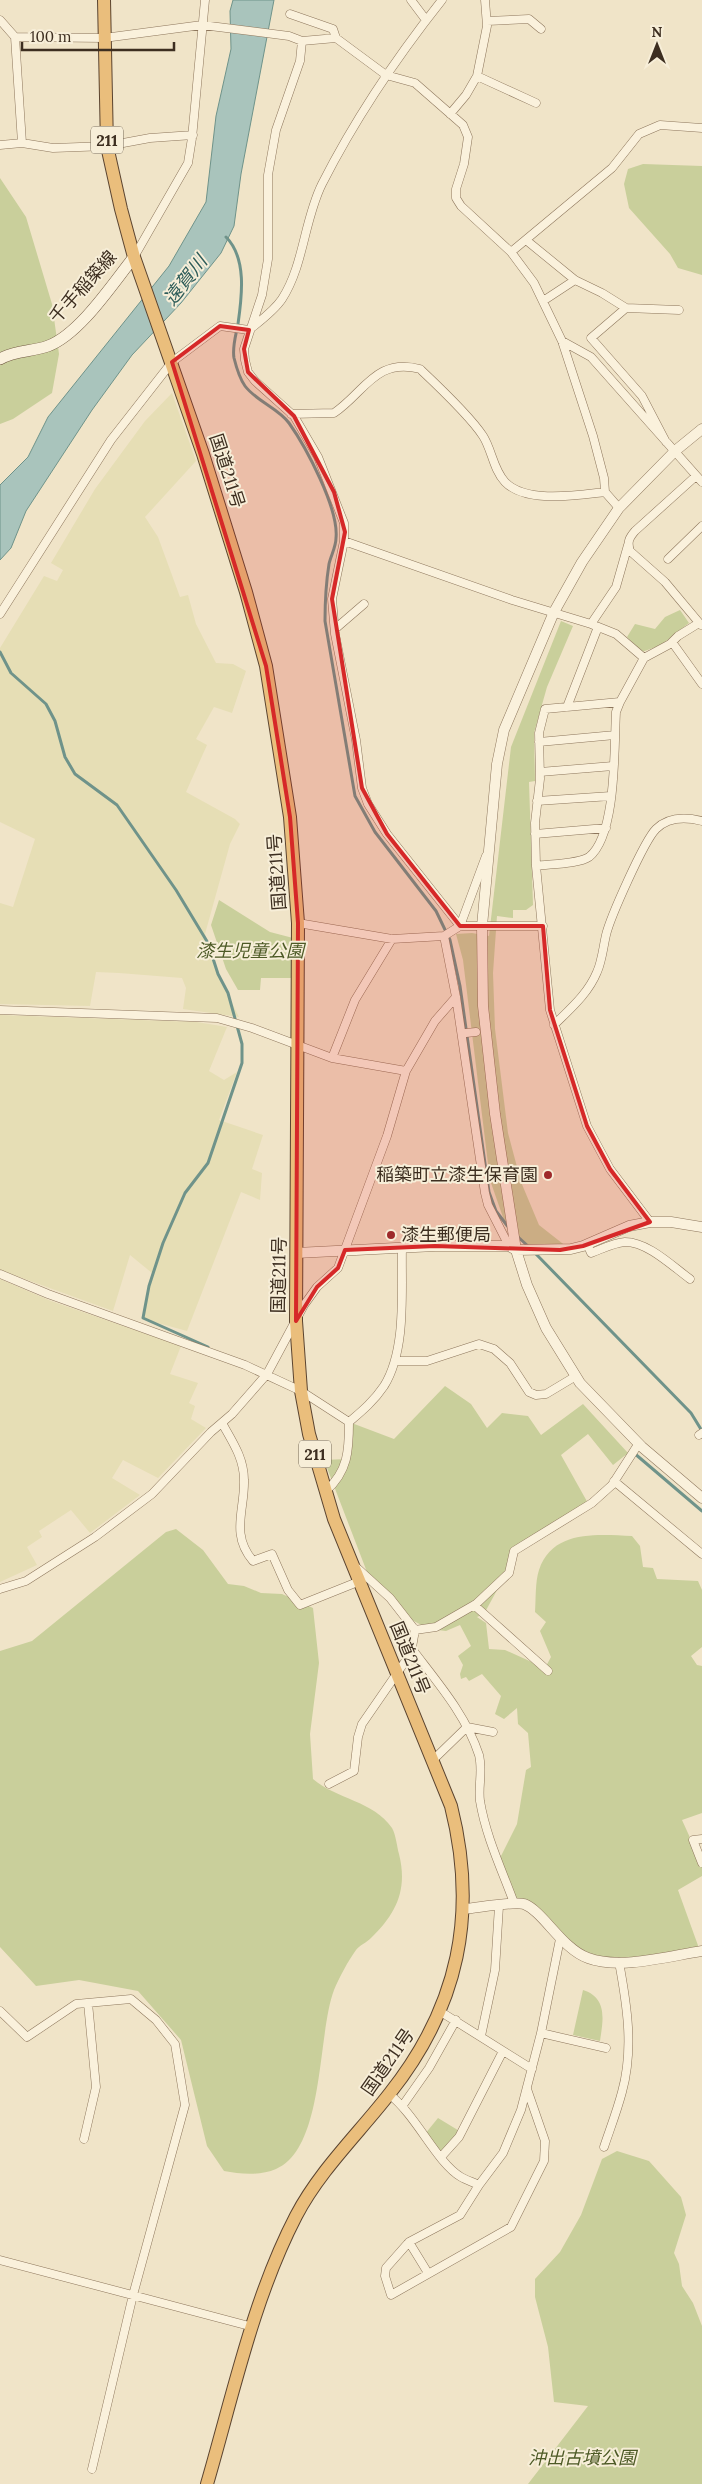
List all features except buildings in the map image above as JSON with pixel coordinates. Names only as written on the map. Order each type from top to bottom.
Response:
[{"type":"highway","name":"国道211号","points":[[104,0],[107,146],[134,256],[170,356],[246,592],[266,666],[290,817],[298,923],[299,1047],[296,1321],[301,1391],[309,1434],[334,1519],[451,1806],[459,1840],[464,1909],[457,1961],[441,2012],[414,2062],[390,2094],[347,2144],[297,2214],[281,2248],[252,2327],[207,2484]]},
{"type":"main road","name":"千手稲築線","points":[[0,360],[9,354],[49,346],[68,333],[85,317],[134,256]]},
{"type":"street","points":[[134,256],[188,163],[206,26],[205,0]]},
{"type":"street","points":[[411,0],[426,20]]},
{"type":"street","points":[[0,614],[106,447],[170,356],[220,326],[249,330],[265,317],[282,298],[297,264],[316,198],[341,147],[386,75],[442,0]]},
{"type":"street","points":[[450,114],[466,95],[477,76],[487,21],[485,0]]},
{"type":"street","points":[[290,14],[333,30],[336,38],[386,75],[416,83],[463,126],[468,137],[464,164],[456,189],[456,198],[461,206],[511,252],[534,283],[562,341],[593,436],[604,478],[605,492],[619,508]]},
{"type":"street","points":[[487,21],[529,19],[541,29]]},
{"type":"street","points":[[0,20],[15,37],[22,143]]},
{"type":"street","points":[[15,37],[104,38],[206,26],[289,36],[302,41],[336,38]]},
{"type":"street","points":[[302,41],[300,61],[276,130],[268,175],[268,259],[262,295],[244,349],[248,372],[255,381],[291,414],[318,457],[344,523],[344,541],[332,599],[335,629],[356,740],[362,788],[368,804],[387,834],[460,926]]},
{"type":"street","points":[[477,76],[536,103]]},
{"type":"street","points":[[511,252],[612,168],[639,134],[660,125],[702,128]]},
{"type":"street","points":[[0,145],[22,143],[53,148],[107,146],[150,138],[193,135]]},
{"type":"street","points":[[526,240],[575,280],[602,293],[626,308],[679,310]]},
{"type":"street","points":[[543,301],[575,280]]},
{"type":"street","points":[[626,308],[591,338],[642,396],[666,442]]},
{"type":"street","points":[[562,341],[591,358],[699,479],[635,531],[628,539],[616,586],[594,625],[567,707]]},
{"type":"street","points":[[291,414],[334,413],[371,378],[400,366],[409,366],[420,369],[483,436],[499,473],[505,482],[516,490],[538,496],[605,492]]},
{"type":"street","points":[[513,1248],[483,1006],[482,926],[487,854],[497,764],[504,730],[554,612],[582,562],[619,508],[675,451],[702,429]]},
{"type":"street","points":[[668,558],[702,526]]},
{"type":"street","points":[[344,541],[512,600],[594,625],[616,634],[644,658]]},
{"type":"street","points":[[536,866],[584,860],[595,851],[606,828],[611,796],[616,712],[620,702],[644,658],[700,624],[665,582],[630,551],[628,545]]},
{"type":"street","points":[[335,629],[364,604]]},
{"type":"street","points":[[672,642],[702,684]]},
{"type":"street","points":[[620,702],[545,709],[539,733],[540,772],[535,834],[536,866],[550,1010],[568,1074],[587,1126],[610,1169],[650,1222]]},
{"type":"street","points":[[539,742],[615,735]]},
{"type":"street","points":[[540,772],[613,766]]},
{"type":"street","points":[[537,801],[611,796]]},
{"type":"street","points":[[554,1025],[584,995],[593,981],[598,971],[611,918],[655,829],[674,819],[686,817],[702,821]]},
{"type":"street","points":[[535,834],[606,828]]},
{"type":"street","points":[[460,926],[487,854]]},
{"type":"street","points":[[298,923],[392,939],[444,936],[460,926],[543,926]]},
{"type":"street","points":[[444,936],[456,997],[488,1205],[513,1248],[536,1308],[576,1376],[638,1443],[702,1498]]},
{"type":"street","points":[[332,1058],[355,1000],[392,939]]},
{"type":"street","points":[[0,1589],[26,1581],[95,1537],[152,1494],[267,1374],[317,1287],[338,1268],[387,1136],[406,1071],[435,1021],[456,997]]},
{"type":"street","points":[[0,1010],[217,1018],[252,1028],[332,1058],[406,1071]]},
{"type":"street","points":[[466,1033],[476,1032]]},
{"type":"street","points":[[296,1253],[402,1247],[560,1250],[587,1244],[629,1226],[650,1222],[671,1222],[702,1227]]},
{"type":"street","points":[[587,1244],[591,1253],[626,1242],[636,1244],[647,1249],[690,1279]]},
{"type":"street","points":[[326,1491],[338,1480],[344,1466],[349,1450],[350,1422],[372,1402],[384,1385],[395,1361],[399,1342],[402,1247]]},
{"type":"street","points":[[0,1274],[48,1294],[189,1343],[267,1374],[301,1391],[350,1422]]},
{"type":"street","points":[[395,1361],[427,1361],[479,1344],[494,1349],[510,1363],[529,1392],[546,1394],[576,1376]]},
{"type":"street","points":[[222,1423],[240,1456],[244,1480],[239,1536],[246,1553],[253,1561],[272,1554],[288,1590],[300,1605],[360,1581]]},
{"type":"street","points":[[415,1630],[436,1627],[474,1605],[509,1574],[514,1551],[592,1503],[614,1481],[638,1443]]},
{"type":"street","points":[[614,1481],[702,1554]]},
{"type":"street","points":[[328,1784],[354,1771],[358,1737],[362,1724],[398,1674],[412,1649],[415,1630],[390,1598],[353,1564]]},
{"type":"street","points":[[474,1605],[548,1671]]},
{"type":"street","points":[[412,1649],[467,1727],[479,1757],[480,1801],[489,1838],[514,1903]]},
{"type":"street","points":[[467,1727],[494,1732]]},
{"type":"street","points":[[433,1760],[467,1727]]},
{"type":"street","points":[[702,1839],[693,1840],[702,1862]]},
{"type":"street","points":[[464,1909],[514,1903],[524,1904],[532,1909],[560,1939],[589,1959],[620,1962],[702,1951]]},
{"type":"street","points":[[481,2036],[495,1970],[499,1906]]},
{"type":"street","points":[[527,2089],[545,2141],[544,2161],[510,2227],[391,2294],[385,2276],[386,2268],[409,2242],[460,2215],[503,2152],[521,2110],[527,2089],[541,2033],[560,1939]]},
{"type":"street","points":[[604,2147],[623,2091],[627,2067],[628,2009],[620,1962]]},
{"type":"street","points":[[0,2011],[27,2037],[76,2004],[131,1999],[156,2020],[175,2044],[185,2105],[133,2295],[92,2469]]},
{"type":"street","points":[[84,2139],[96,2086],[88,2003]]},
{"type":"street","points":[[441,2012],[532,2069]]},
{"type":"street","points":[[403,2105],[429,2068],[456,2020]]},
{"type":"street","points":[[541,2033],[606,2048]]},
{"type":"street","points":[[441,2157],[461,2132],[503,2051]]},
{"type":"street","points":[[390,2094],[403,2105],[441,2157],[460,2176],[479,2185]]},
{"type":"street","points":[[409,2242],[428,2273]]},
{"type":"street","points":[[0,2260],[252,2327]]},
{"type":"highlighted area","points":[[220,326],[249,330],[244,349],[248,372],[294,416],[334,492],[345,532],[332,599],[362,788],[387,834],[460,926],[543,926],[550,1010],[587,1126],[610,1169],[650,1222],[583,1246],[560,1250],[435,1246],[345,1250],[338,1268],[317,1287],[296,1321],[298,923],[290,817],[266,666],[172,362]]},
{"type":"shaded area","points":[[172,393],[196,461],[145,517],[158,537],[180,597],[188,595],[196,624],[216,663],[233,664],[246,671],[232,713],[214,707],[196,739],[207,745],[186,792],[235,819],[240,824],[230,844],[205,934],[223,985],[239,1017],[183,1009],[186,988],[182,978],[119,973],[96,972],[90,1006],[0,1004],[0,903],[13,907],[35,839],[0,822],[0,648],[44,576],[57,581],[63,570],[51,563],[95,489],[145,421]]},
{"type":"shaded area","points":[[0,1015],[197,1022],[227,1027],[209,1071],[224,1080],[237,1072],[219,1120],[263,1135],[252,1169],[262,1173],[260,1200],[241,1192],[187,1331],[143,1319],[152,1273],[130,1255],[113,1311],[0,1270]]},
{"type":"shaded area","points":[[0,1279],[51,1301],[181,1346],[170,1374],[198,1383],[189,1403],[195,1406],[191,1419],[206,1428],[158,1478],[123,1460],[112,1478],[140,1495],[90,1533],[71,1510],[39,1531],[42,1537],[27,1547],[37,1565],[0,1582]]},
{"type":"green space","points":[[643,164],[702,166],[702,275],[678,268],[670,254],[629,208],[624,184],[628,169]]},
{"type":"green space","points":[[0,178],[26,217],[52,304],[59,354],[52,393],[13,419],[0,424]]},
{"type":"green space","points":[[680,610],[689,623],[661,645],[642,652],[627,637],[635,624],[655,629],[665,617]]},
{"type":"green space","points":[[561,621],[573,626],[547,687],[534,733],[535,781],[529,782],[533,905],[526,910],[513,910],[513,918],[497,916],[493,973],[495,1029],[508,1133],[521,1182],[539,1225],[567,1247],[530,1248],[506,1226],[490,1180],[463,960],[456,934],[472,933],[489,936],[511,747]]},
{"type":"green space","name":"漆生児童公園","points":[[219,900],[270,932],[293,938],[294,978],[261,978],[260,990],[238,990],[226,969],[211,925]]},
{"type":"green space","points":[[445,1386],[471,1404],[487,1428],[502,1413],[528,1416],[541,1435],[583,1404],[628,1453],[613,1465],[588,1434],[561,1455],[589,1505],[521,1546],[484,1614],[477,1617],[486,1623],[489,1649],[505,1650],[545,1668],[551,1657],[540,1631],[546,1622],[535,1612],[539,1570],[546,1557],[555,1547],[578,1537],[632,1536],[640,1546],[643,1567],[653,1568],[657,1579],[698,1581],[702,1590],[702,1647],[691,1656],[697,1665],[702,1666],[702,1813],[682,1820],[702,1864],[702,1876],[678,1890],[700,1951],[639,1960],[589,1959],[532,1909],[514,1903],[498,1862],[517,1824],[526,1770],[531,1767],[528,1733],[518,1724],[517,1708],[504,1719],[495,1714],[501,1696],[482,1674],[469,1681],[466,1677],[461,1679],[460,1674],[463,1665],[458,1656],[471,1646],[460,1625],[446,1631],[429,1629],[408,1618],[367,1572],[324,1460],[346,1459],[349,1422],[394,1439]]},
{"type":"green space","points":[[176,1529],[203,1550],[228,1584],[244,1586],[261,1593],[282,1594],[313,1608],[319,1663],[310,1734],[313,1779],[322,1786],[365,1806],[384,1819],[395,1834],[401,1867],[401,1890],[393,1910],[380,1929],[356,1950],[334,1990],[329,2010],[317,2088],[311,2115],[303,2138],[292,2157],[276,2169],[257,2174],[224,2171],[207,2146],[181,2040],[138,1991],[79,1980],[36,1986],[0,1947],[0,1651],[32,1641],[166,1532]]},
{"type":"green space","points":[[583,1990],[597,1998],[600,2004],[603,2018],[600,2041],[573,2035]]},
{"type":"green space","points":[[438,2118],[461,2132],[441,2157],[425,2134]]},
{"type":"green space","name":"沖出古墳公園","points":[[617,2151],[649,2161],[681,2197],[686,2215],[674,2253],[679,2264],[682,2286],[693,2303],[702,2326],[702,2484],[528,2484],[588,2406],[554,2402],[548,2347],[535,2297],[535,2279],[560,2252],[581,2215],[602,2159]]},
{"type":"water","name":"遠賀川","points":[[233,0],[274,0],[241,174],[234,226],[221,253],[181,303],[132,355],[92,410],[26,511],[11,548],[0,560],[0,485],[28,457],[48,417],[169,266],[206,202],[216,116],[231,49],[230,11]]},
{"type":"waterway","points":[[226,237],[233,246],[240,266],[241,302],[234,341],[234,358],[238,372],[243,383],[250,391],[289,423],[320,479],[336,526],[336,541],[328,571],[325,621],[355,796],[375,832],[436,911],[450,940],[460,986],[489,1192],[496,1211],[509,1228]]},
{"type":"waterway","points":[[0,652],[11,673],[46,704],[55,721],[65,757],[75,774],[117,805],[176,890],[208,943],[218,974],[228,993],[242,1044],[242,1063],[208,1163],[185,1193],[163,1243],[149,1286],[143,1318],[208,1347]]},
{"type":"waterway","points":[[517,1236],[529,1247]]},
{"type":"waterway","points":[[535,1253],[691,1413],[702,1431]]},
{"type":"waterway","points":[[634,1453],[702,1511]]},
{"type":"place","name":"稲築町立漆生保育園","points":[[548,1175]]},
{"type":"place","name":"漆生郵便局","points":[[391,1235]]}]
